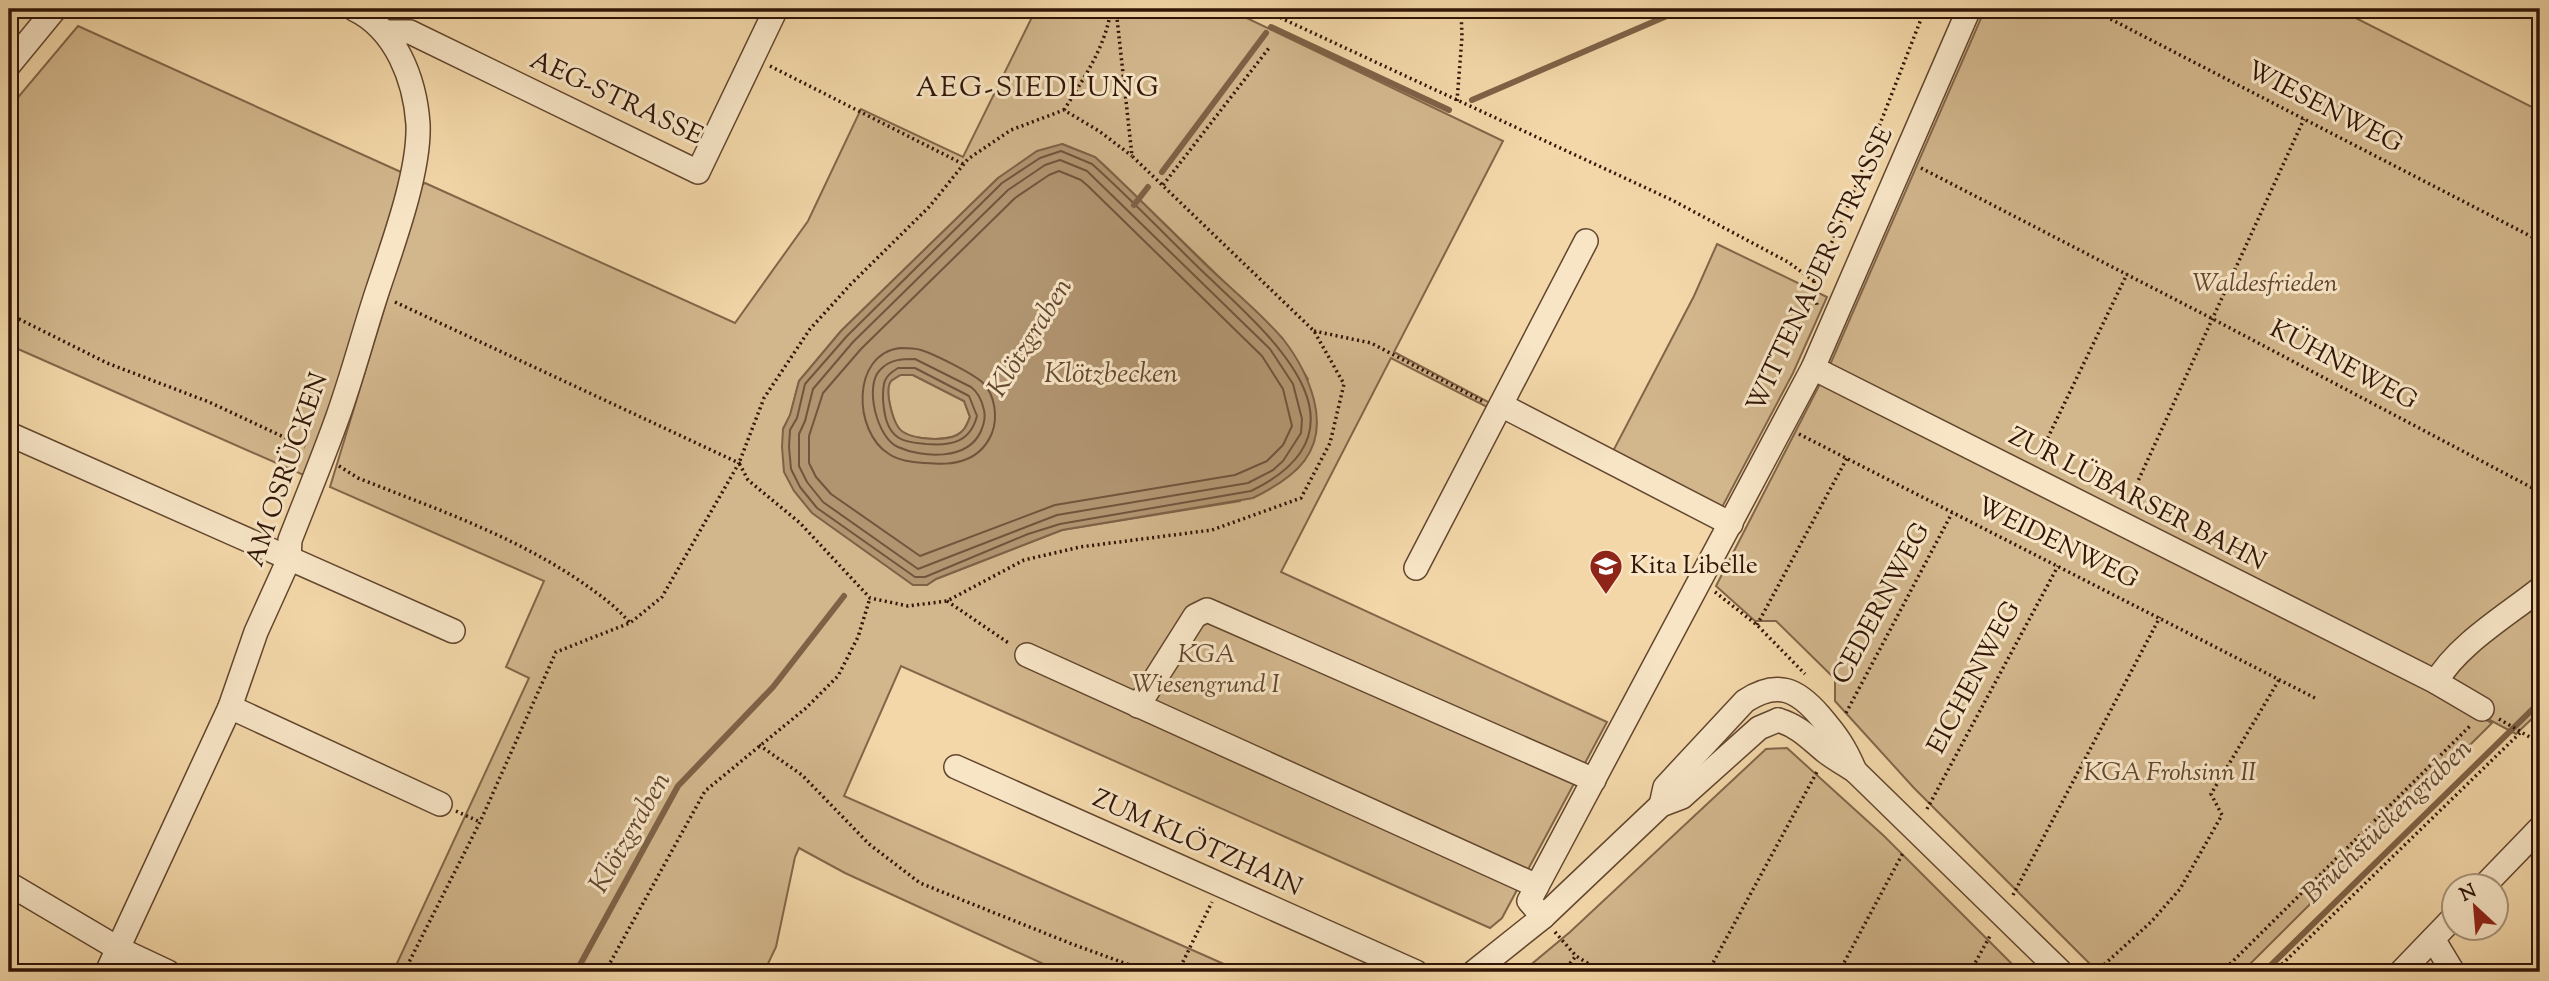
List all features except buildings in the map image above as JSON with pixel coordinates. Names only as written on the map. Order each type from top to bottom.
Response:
[{"type":"street","points":[[9,65],[55,9]]},
{"type":"street","name":"AEG-STRASSE","points":[[385,33],[410,32],[698,172],[776,9]]},
{"type":"street","name":"WITTENAUER STRASSE","points":[[1537,886],[1813,368],[1969,9]]},
{"type":"street","name":"AM OSRÜCKEN","points":[[107,972],[230,707],[256,632],[289,559],[290,540],[338,415],[416,159],[418,125],[413,93],[405,67],[385,33],[364,11]]},
{"type":"street","points":[[1416,568],[1586,241]]},
{"type":"street","name":"ZUR LÜBARSER BAHN","points":[[1813,368],[2436,682],[2479,715]]},
{"type":"street","points":[[1500,405],[1731,524]]},
{"type":"street","points":[[9,434],[453,631]]},
{"type":"street","points":[[2436,682],[2444,667],[2466,647],[2540,589]]},
{"type":"street","points":[[1138,706],[1195,616],[1207,610],[1594,780]]},
{"type":"street","points":[[1027,654],[1537,886],[1529,901],[1543,917]]},
{"type":"street","points":[[1773,688],[1778,720]]},
{"type":"street","points":[[1661,806],[1665,786],[1745,701],[1773,688],[1793,691],[1809,703],[1844,745],[1855,771]]},
{"type":"street","points":[[230,707],[440,804]]},
{"type":"street","points":[[1474,972],[1543,917],[1661,806],[1682,797],[1759,728],[1778,720],[1802,730],[1827,753],[1855,771],[2061,972]]},
{"type":"street","name":"ZUM KLÖTZHAIN","points":[[956,767],[1416,972]]},
{"type":"street","points":[[2498,872],[2540,828]]},
{"type":"street","points":[[9,884],[119,949],[168,972]]},
{"type":"street","points":[[2401,972],[2440,932]]},
{"type":"street","points":[[2433,939],[2453,972]]},
{"type":"path","points":[[404,972],[480,822],[556,652],[630,623],[662,597],[739,463],[764,398],[810,329],[929,207],[964,165],[1011,130],[1064,110],[1094,62],[1111,9]]},
{"type":"path","points":[[1116,9],[1132,156]]},
{"type":"path","points":[[1266,9],[1672,200],[1788,262],[1814,281],[1844,216],[1926,9]]},
{"type":"path","points":[[1457,101],[1462,37],[1461,9]]},
{"type":"path","name":"WIESENWEG","points":[[2091,9],[2540,241]]},
{"type":"path","points":[[1163,185],[1269,48]]},
{"type":"path","points":[[753,57],[964,165]]},
{"type":"path","points":[[377,294],[739,463],[748,480],[800,523],[870,598],[908,606],[947,601],[1024,560],[1080,547],[1212,530],[1301,498],[1330,443],[1344,384],[1314,331],[1132,156],[1099,131],[1064,110]]},
{"type":"path","points":[[2119,524],[2304,119]]},
{"type":"path","name":"KÜHNEWEG","points":[[1903,159],[2540,492]]},
{"type":"path","points":[[2029,477],[2127,274]]},
{"type":"path","points":[[1314,331],[1371,343],[1493,407],[1500,405]]},
{"type":"path","name":"WEIDENWEG","points":[[1782,425],[2315,698]]},
{"type":"path","points":[[1757,625],[1847,458]]},
{"type":"path","name":"CEDERNWEG","points":[[1838,709],[1845,715],[1952,513]]},
{"type":"path","name":"EICHENWEG","points":[[1927,809],[2058,566]]},
{"type":"path","points":[[1701,580],[1757,625],[1813,682]]},
{"type":"path","points":[[606,972],[705,791],[806,708],[838,676],[858,637],[870,598]]},
{"type":"path","points":[[947,601],[1027,654]]},
{"type":"path","points":[[2013,895],[2160,617]]},
{"type":"path","points":[[2096,972],[2151,922],[2180,888],[2222,814],[2211,794],[2280,680]]},
{"type":"path","points":[[2222,972],[2479,715]]},
{"type":"path","points":[[2506,723],[2540,743]]},
{"type":"path","points":[[2274,972],[2522,731]]},
{"type":"path","points":[[759,744],[802,775],[869,844],[920,883],[1149,972]]},
{"type":"path","points":[[1708,972],[1818,771]]},
{"type":"path","points":[[1839,972],[1904,851]]},
{"type":"path","points":[[1178,972],[1220,885]]},
{"type":"path","points":[[1543,917],[1576,956],[1602,972]]},
{"type":"path","points":[[1970,972],[1990,936]]},
{"type":"path","points":[[1563,972],[1576,956]]},
{"type":"green space","name":"KGA Wiesengrund I","points":[[1036,9],[1228,9],[1503,141],[1394,352],[1494,405],[1491,409],[1391,358],[1281,572],[1607,722],[1502,918],[1490,928],[901,666],[844,796],[1242,972],[1061,972],[845,873],[799,848],[776,947],[764,972],[393,972],[529,678],[506,667],[544,581],[330,487],[422,185],[425,183],[735,323],[808,221],[861,109],[963,157]],"holes":[[[1062,144],[1095,157],[1282,338],[1308,379],[1240,501],[1062,530],[936,579],[927,585],[901,575],[856,544],[783,429],[790,416],[799,381],[841,331],[998,178]]]},
{"type":"green space","name":"Waldesfrieden","points":[[1985,9],[2338,9],[2540,111],[2540,711],[2516,734],[1829,367]]},
{"type":"green space","points":[[78,26],[401,172],[402,177],[308,477],[9,345],[9,108]]},
{"type":"green space","points":[[1717,244],[1827,297],[1793,373],[1720,511],[1611,455],[1694,296]]},
{"type":"green space","points":[[900,375],[913,375],[964,401],[970,417],[964,429],[952,437],[938,439],[915,437],[903,432],[896,423],[889,400],[891,381]]},
{"type":"green space","name":"KGA Frohsinn II","points":[[1823,378],[2492,723],[2242,972],[2098,972],[1914,788],[1835,701],[1835,679],[1776,621],[1755,621],[1716,586]]},
{"type":"green space","points":[[1787,748],[1884,836],[2020,972],[1522,972],[1570,932],[1766,749]]},
{"type":"water","name":"Klötzbecken","points":[[1062,144],[1095,157],[1265,319],[1283,339],[1306,376],[1317,418],[1312,448],[1295,471],[1253,498],[1062,530],[936,579],[927,585],[913,585],[812,513],[794,491],[784,472],[783,429],[790,415],[799,381],[841,331],[998,178],[1037,151]],"holes":[[[900,375],[913,375],[964,401],[970,417],[960,433],[952,437],[930,439],[908,435],[899,428],[891,408],[889,386],[891,381]]]},
{"type":"waterway","name":"Klötzgraben","points":[[1472,100],[1683,9]]},
{"type":"waterway","name":"Klötzgraben","points":[[1271,27],[1449,110]]},
{"type":"waterway","name":"Klötzgraben","points":[[1162,172],[1266,33]]},
{"type":"waterway","name":"Klötzgraben","points":[[1134,205],[1148,187]]},
{"type":"waterway","name":"Klötzgraben","points":[[576,972],[678,786],[773,687],[844,596]]},
{"type":"waterway","name":"Bruchstückengraben","points":[[2264,972],[2540,702]]},
{"type":"place","name":"Kita Libelle","points":[[1606,596]]},
{"type":"district","name":"AEG-SIEDLUNG","points":[[1038,89]]}]
